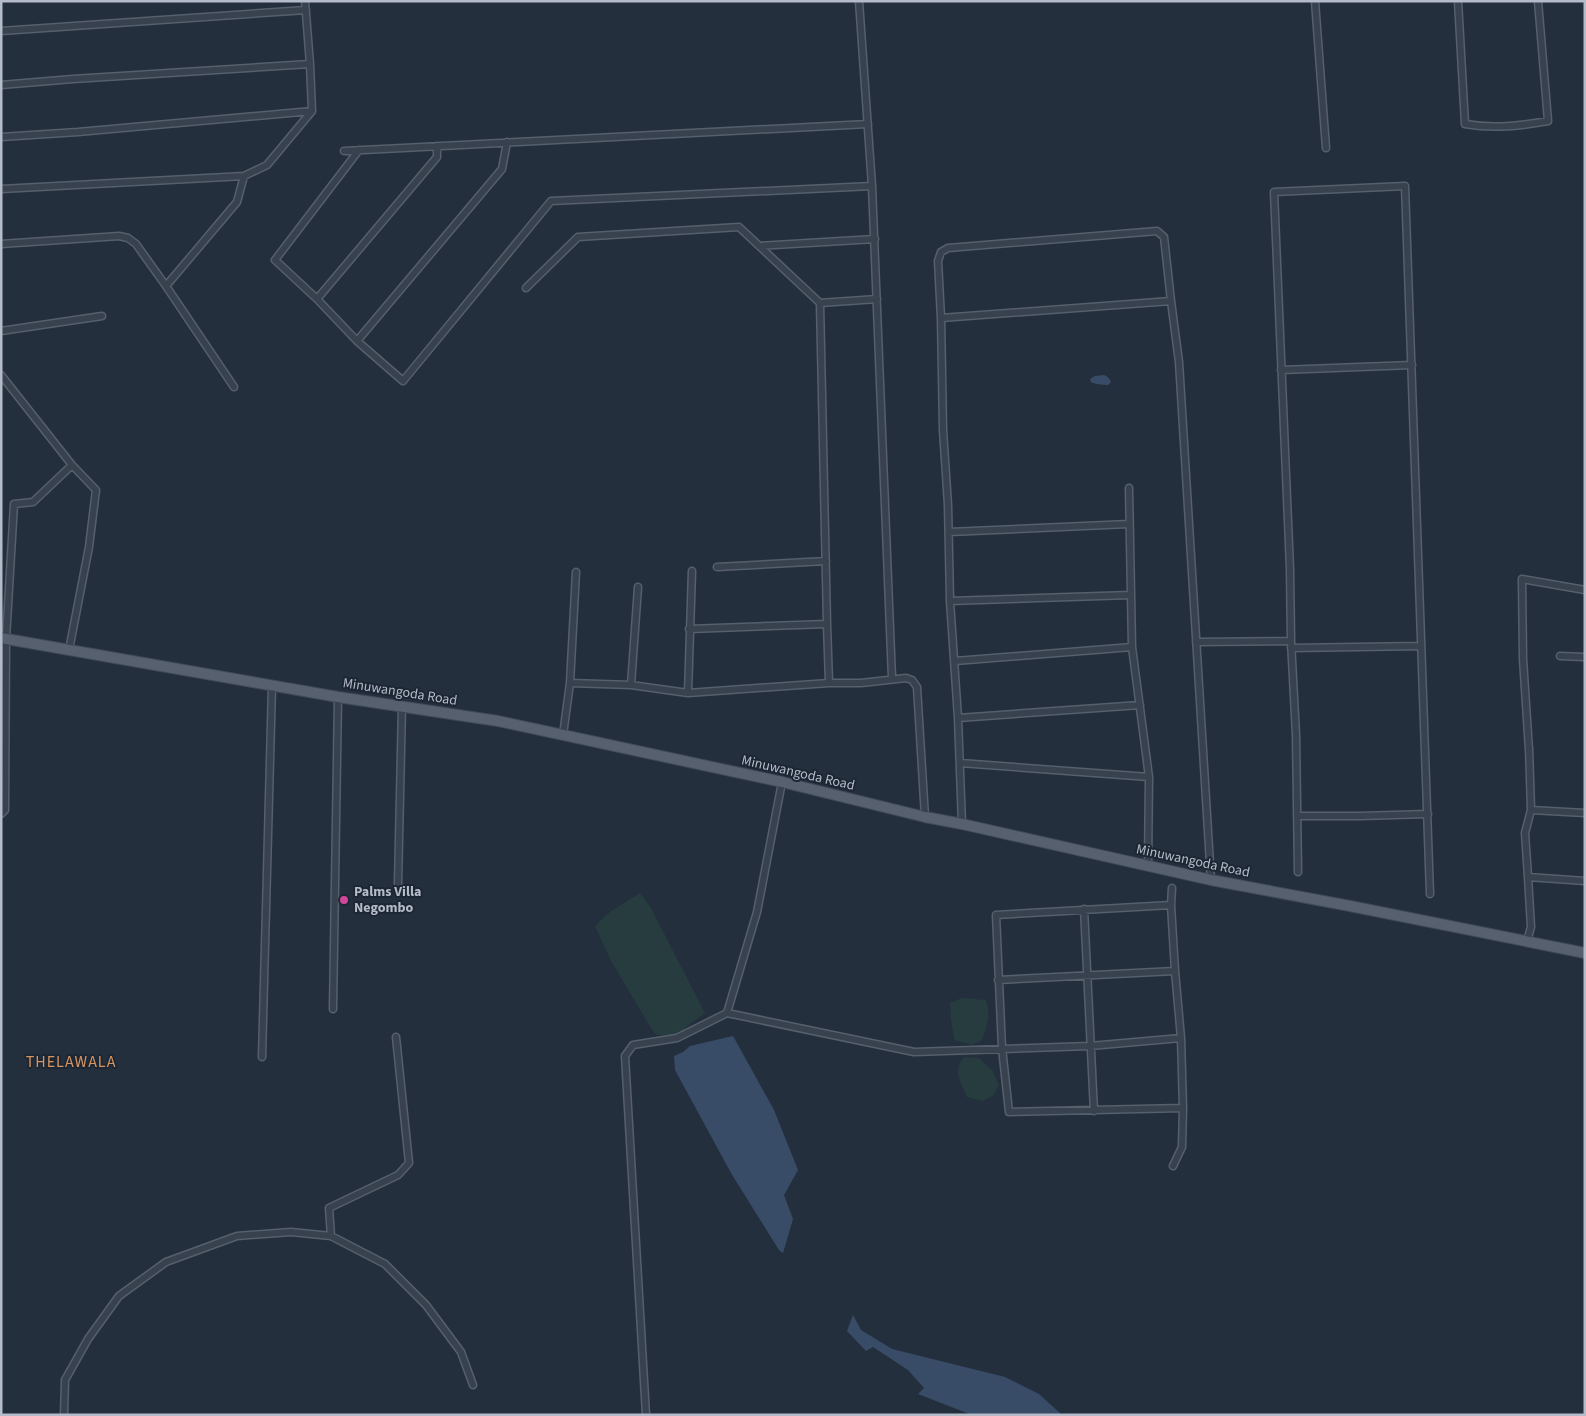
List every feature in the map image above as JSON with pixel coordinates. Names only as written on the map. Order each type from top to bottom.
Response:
[{"type":"main road","name":"Minuwangoda Road","points":[[3,639],[338,697],[498,721],[782,782],[925,817],[1211,880],[1527,940],[1585,953]]},
{"type":"street","points":[[1,189],[244,176],[266,165],[312,111],[306,1]]},
{"type":"street","points":[[859,1],[872,186],[892,678]]},
{"type":"street","points":[[1315,1],[1326,148]]},
{"type":"street","points":[[1458,1],[1466,124],[1486,127],[1526,125],[1548,121],[1538,1]]},
{"type":"street","points":[[1,30],[306,10]]},
{"type":"street","points":[[1,85],[310,64]]},
{"type":"street","points":[[1,137],[312,111]]},
{"type":"street","points":[[344,150],[868,124]]},
{"type":"street","points":[[357,341],[502,169],[507,142]]},
{"type":"street","points":[[317,299],[437,157],[436,146]]},
{"type":"street","points":[[359,150],[275,260],[317,299],[357,341],[403,381],[551,201],[872,186]]},
{"type":"street","points":[[166,286],[237,202],[244,176]]},
{"type":"street","points":[[1298,872],[1296,735],[1274,192],[1405,186],[1430,894]]},
{"type":"street","points":[[526,288],[578,237],[739,228],[820,303],[826,624],[829,682]]},
{"type":"street","points":[[962,824],[955,661],[950,601],[938,261],[941,252],[948,248],[1157,231],[1164,237],[1180,362],[1211,880]]},
{"type":"street","points":[[1,244],[119,236],[128,238],[136,244],[166,286],[234,387]]},
{"type":"street","points":[[759,246],[874,239]]},
{"type":"street","points":[[820,303],[877,299]]},
{"type":"street","points":[[941,318],[1171,301]]},
{"type":"street","points":[[1,331],[102,316]]},
{"type":"street","points":[[1281,370],[1412,365]]},
{"type":"street","points":[[1,375],[72,465],[96,490],[89,547],[69,650]]},
{"type":"street","points":[[1,814],[5,810],[3,639],[14,504],[33,502],[72,465]]},
{"type":"street","points":[[1129,488],[1132,648],[1149,777],[1148,866]]},
{"type":"street","points":[[949,532],[1129,524]]},
{"type":"street","points":[[717,567],[826,561]]},
{"type":"street","points":[[688,693],[692,570]]},
{"type":"street","points":[[563,735],[570,683],[576,572]]},
{"type":"street","points":[[1529,750],[1523,659],[1522,579],[1585,590]]},
{"type":"street","points":[[632,685],[638,587]]},
{"type":"street","points":[[950,601],[1131,595]]},
{"type":"street","points":[[689,629],[826,624]]},
{"type":"street","points":[[1196,642],[1421,646]]},
{"type":"street","points":[[955,661],[1132,648]]},
{"type":"street","points":[[1560,656],[1585,657]]},
{"type":"street","points":[[570,683],[632,685],[688,693],[829,682],[861,682],[892,678],[912,680],[917,687],[925,817]]},
{"type":"street","points":[[262,1057],[272,686]]},
{"type":"street","points":[[332,1009],[338,697]]},
{"type":"street","points":[[958,718],[1140,705]]},
{"type":"street","points":[[398,884],[402,706]]},
{"type":"street","points":[[1527,710],[1531,810],[1525,833],[1531,927],[1527,940]]},
{"type":"street","points":[[960,763],[1149,777]]},
{"type":"street","points":[[727,1013],[757,912],[782,782]]},
{"type":"street","points":[[1531,810],[1585,813]]},
{"type":"street","points":[[1298,816],[1428,814]]},
{"type":"street","points":[[1528,878],[1585,880]]},
{"type":"street","points":[[1172,888],[1171,905],[1181,1038],[1183,1108],[1182,1147],[1173,1166]]},
{"type":"street","points":[[1171,905],[996,915],[1002,1048],[1008,1112],[1183,1108]]},
{"type":"street","points":[[1084,909],[1094,1111]]},
{"type":"street","points":[[998,980],[1175,971]]},
{"type":"street","points":[[646,1415],[626,1056],[633,1045],[677,1038],[727,1013],[914,1052],[1090,1046],[1181,1038]]},
{"type":"street","points":[[331,1236],[329,1208],[398,1175],[409,1163],[396,1037]]},
{"type":"street","points":[[64,1415],[65,1380],[88,1339],[119,1296],[166,1262],[237,1236],[291,1232],[331,1236],[386,1264],[426,1305],[461,1352],[472,1385]]},
{"type":"green space","points":[[640,893],[651,908],[705,1013],[686,1027],[684,1033],[679,1035],[657,1035],[654,1033],[611,961],[595,926],[611,911]]},
{"type":"green space","points":[[962,998],[986,1000],[988,1020],[982,1040],[972,1045],[954,1040],[950,1003]]},
{"type":"green space","points":[[964,1057],[979,1058],[992,1070],[999,1085],[994,1095],[982,1101],[967,1097],[958,1072],[960,1062]]},
{"type":"water","points":[[1104,375],[1111,382],[1108,385],[1091,382],[1090,379],[1095,376]]},
{"type":"water","points":[[733,1036],[774,1110],[798,1170],[784,1195],[793,1219],[783,1253],[779,1250],[731,1173],[675,1070],[674,1056],[690,1046]]},
{"type":"water","points":[[853,1315],[861,1330],[892,1349],[1005,1377],[1039,1394],[1062,1415],[972,1415],[918,1394],[924,1388],[908,1370],[873,1347],[866,1351],[847,1331]]},
{"type":"place","name":"Palms Villa Negombo","points":[[344,900]]},
{"type":"district","name":"THELAWALA","points":[[71,1062]]}]
